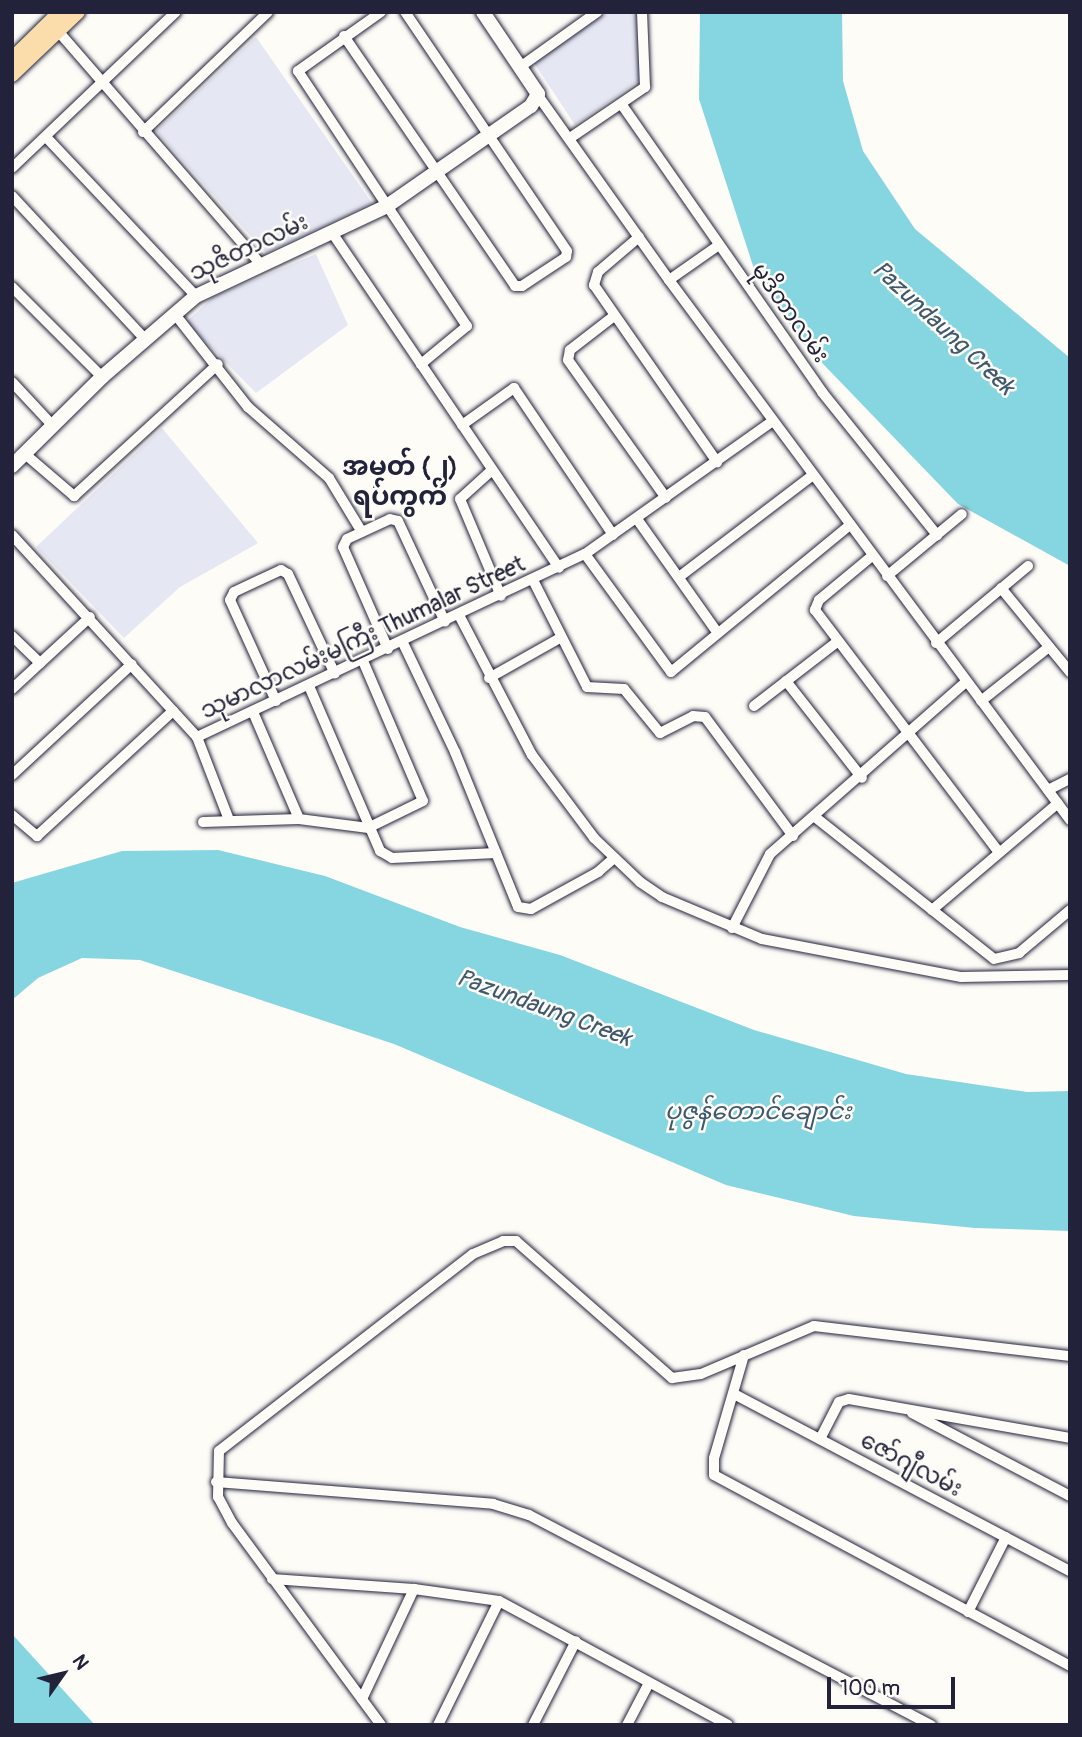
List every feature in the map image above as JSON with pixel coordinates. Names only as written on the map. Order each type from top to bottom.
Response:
[{"type":"main road","points":[[12,59],[61,12]]},
{"type":"main road","points":[[12,75],[78,12]]},
{"type":"main road","points":[[485,13],[520,66],[535,102]]},
{"type":"main road","name":"သုဇိတာလမ်း","points":[[12,466],[144,338],[196,296],[260,263],[333,234],[387,206],[535,102]]},
{"type":"street","points":[[12,168],[176,12]]},
{"type":"street","points":[[144,132],[268,12]]},
{"type":"street","points":[[381,12],[298,71],[467,328],[421,364]]},
{"type":"street","points":[[344,36],[515,286],[522,286],[568,254],[405,12]]},
{"type":"street","points":[[520,66],[597,12]]},
{"type":"street","points":[[570,138],[622,105],[646,82],[642,12]]},
{"type":"street","points":[[58,31],[260,263]]},
{"type":"street","points":[[535,102],[570,138],[669,280],[1070,820]]},
{"type":"street","name":"မုဒိတာလမ်း","points":[[622,105],[822,392],[937,535]]},
{"type":"street","points":[[46,137],[196,296]]},
{"type":"street","points":[[12,196],[144,338]]},
{"type":"street","points":[[333,234],[559,568]]},
{"type":"street","points":[[639,237],[594,280],[614,316],[717,462]]},
{"type":"street","points":[[669,280],[719,245]]},
{"type":"street","points":[[12,287],[102,377]]},
{"type":"street","points":[[174,313],[218,364],[248,407],[329,478],[362,532]]},
{"type":"street","points":[[614,316],[570,350],[568,360],[666,498]]},
{"type":"street","points":[[25,454],[68,496],[74,496],[218,364]]},
{"type":"street","points":[[12,382],[53,426]]},
{"type":"street","points":[[462,425],[514,388],[613,535]]},
{"type":"street","name":"သုမာလာလမ်းမကြီး Thumalar Street","points":[[12,535],[90,617],[197,737],[402,643],[585,554],[773,421]]},
{"type":"street","points":[[492,470],[460,499],[501,596]]},
{"type":"street","points":[[679,577],[813,475]]},
{"type":"street","points":[[887,576],[962,514]]},
{"type":"street","points":[[388,649],[344,547],[344,542],[362,532],[395,518],[445,622]]},
{"type":"street","points":[[637,519],[717,632]]},
{"type":"street","points":[[585,554],[671,672],[850,525]]},
{"type":"street","points":[[872,556],[815,604],[838,641],[999,852]]},
{"type":"street","points":[[936,642],[1028,566]]},
{"type":"street","points":[[276,701],[230,600],[234,593],[285,570],[335,674]]},
{"type":"street","points":[[533,580],[587,687],[624,689],[660,733],[693,716],[705,717],[793,836]]},
{"type":"street","points":[[1001,588],[1070,672]]},
{"type":"street","points":[[459,615],[489,678],[532,755],[594,838],[662,897],[762,939],[961,977],[1070,975]]},
{"type":"street","points":[[12,689],[90,617]]},
{"type":"street","points":[[12,636],[40,663]]},
{"type":"street","points":[[489,678],[560,638]]},
{"type":"street","points":[[754,706],[838,641]]},
{"type":"street","points":[[402,643],[455,752],[496,853],[524,910],[598,872],[614,858]]},
{"type":"street","points":[[981,701],[1049,647]]},
{"type":"street","points":[[203,822],[299,819],[368,828],[423,801],[363,661]]},
{"type":"street","points":[[12,775],[132,664]]},
{"type":"street","points":[[786,681],[862,778]]},
{"type":"street","points":[[732,928],[765,861],[862,778],[966,682]]},
{"type":"street","points":[[309,686],[380,851],[393,858],[496,853]]},
{"type":"street","points":[[12,815],[37,836],[173,710]]},
{"type":"street","points":[[253,712],[299,819]]},
{"type":"street","points":[[197,737],[229,820]]},
{"type":"street","points":[[1048,790],[1070,779]]},
{"type":"street","points":[[932,910],[1058,803]]},
{"type":"street","points":[[815,817],[994,959],[1005,960],[1070,911]]},
{"type":"street","points":[[381,1725],[232,1523],[218,1497],[216,1482],[219,1451],[450,1271],[487,1247],[516,1241],[672,1378],[701,1374],[814,1326],[1070,1356]]},
{"type":"street","points":[[744,1355],[714,1458],[714,1475],[1070,1666]]},
{"type":"street","name":"ဇော်ဂျီလမ်း","points":[[734,1394],[1070,1571]]},
{"type":"street","points":[[820,1439],[843,1399],[902,1407],[1070,1438]]},
{"type":"street","points":[[902,1407],[1070,1496]]},
{"type":"street","points":[[216,1482],[493,1504],[529,1515],[931,1725]]},
{"type":"street","points":[[968,1612],[1006,1538]]},
{"type":"street","points":[[272,1579],[414,1589],[499,1601],[724,1724]]},
{"type":"street","points":[[362,1699],[414,1589]]},
{"type":"street","points":[[438,1725],[499,1601]]},
{"type":"street","points":[[533,1725],[576,1641]]},
{"type":"street","points":[[627,1725],[649,1683]]},
{"type":"shaded area","points":[[608,12],[639,12],[644,77],[575,125],[534,63]]},
{"type":"shaded area","points":[[256,37],[372,203],[266,253],[156,131]]},
{"type":"shaded area","points":[[316,254],[348,325],[256,393],[186,322],[213,297]]},
{"type":"shaded area","points":[[162,428],[258,543],[180,587],[124,638],[36,547]]},
{"type":"water","name":"Pazundaung Creek","points":[[700,12],[842,12],[843,81],[863,151],[915,229],[1070,358],[1070,566],[958,504],[801,341],[755,272],[699,99]]},
{"type":"water","name":"ပုဇွန်တောင်ချောင်း","points":[[218,850],[325,876],[460,927],[560,955],[754,1030],[906,1074],[1027,1092],[1070,1091],[1070,1231],[975,1228],[854,1216],[726,1185],[394,1044],[140,960],[82,958],[38,978],[12,1000],[12,883],[122,851]]},
{"type":"water","points":[[12,1634],[95,1725],[12,1725]]},
{"type":"district","name":"အမှတ် (၂) ရပ်ကွက်","points":[[400,483]]}]
